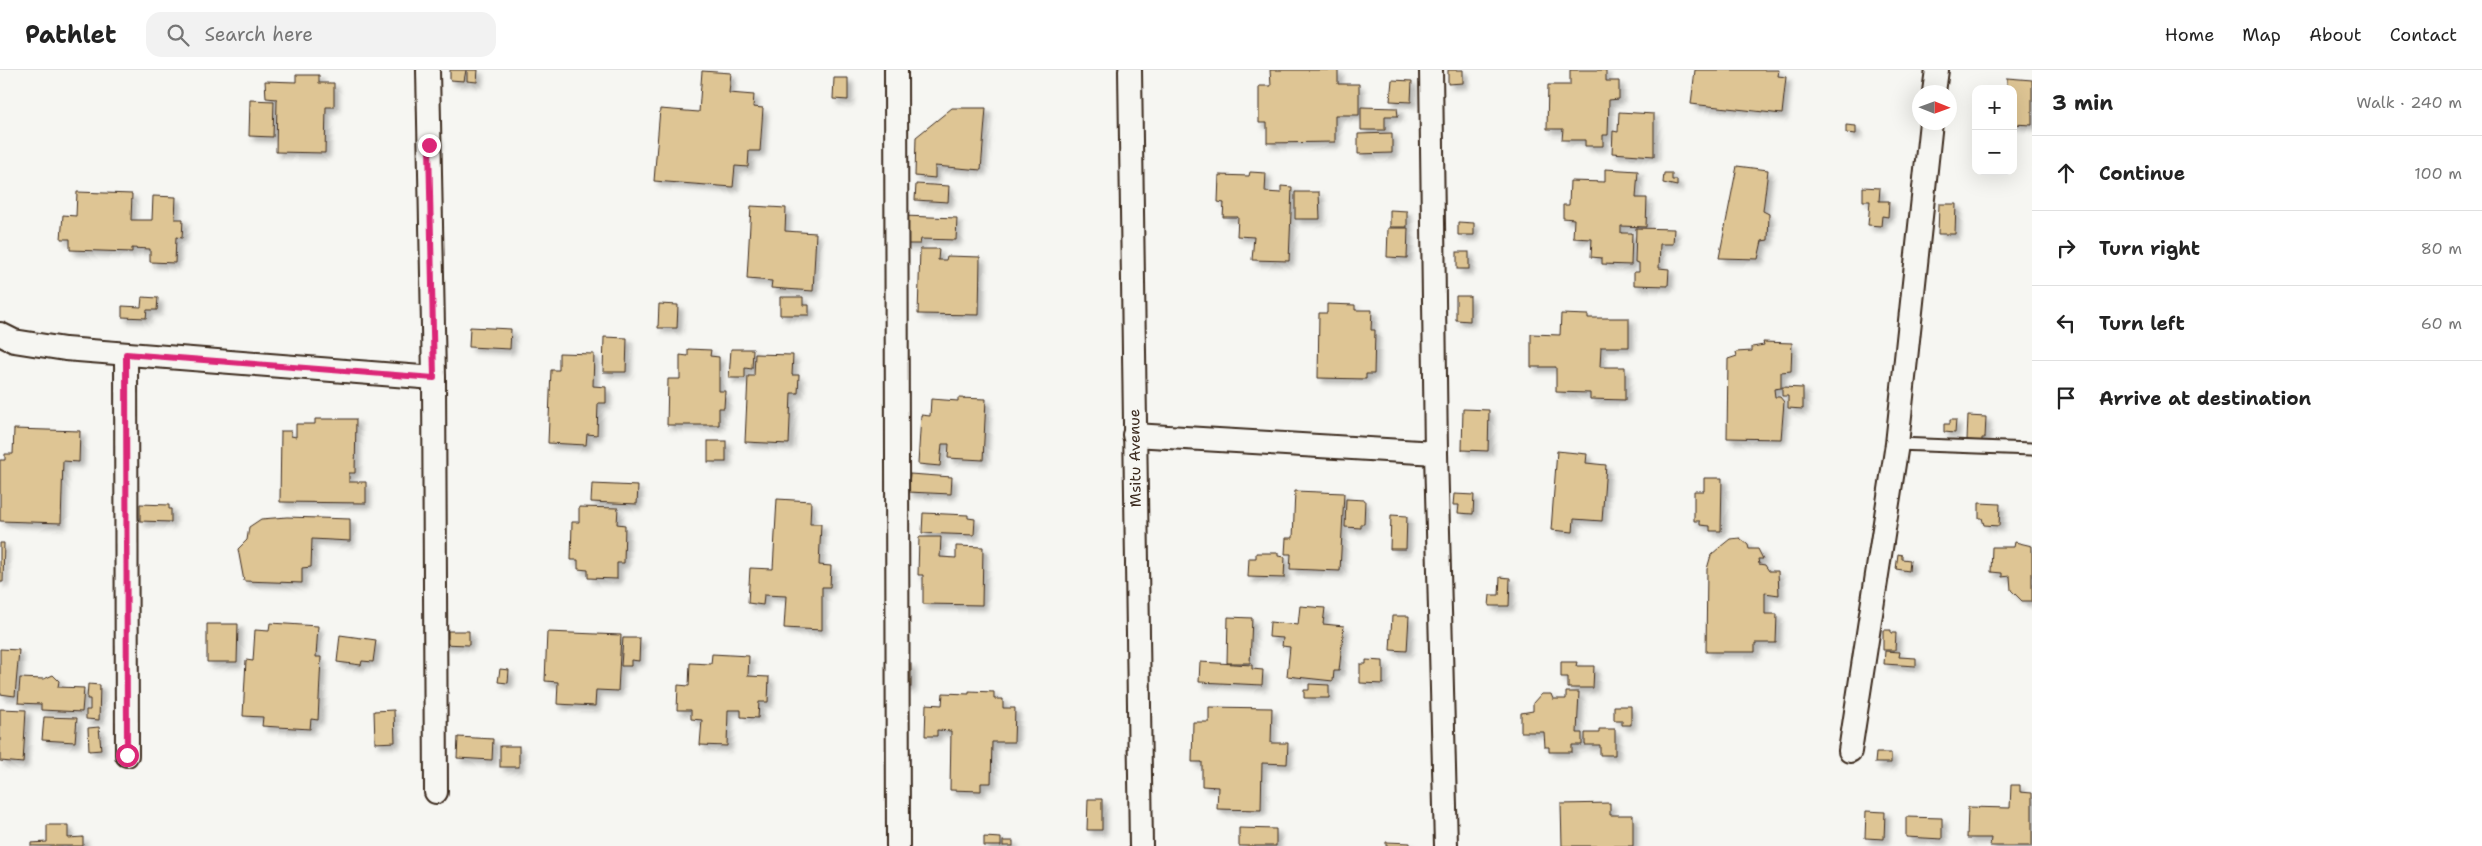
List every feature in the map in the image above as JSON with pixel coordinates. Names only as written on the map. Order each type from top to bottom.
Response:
[{"type":"street","points":[[428,70],[434,378],[436,792]]},
{"type":"street","points":[[896,70],[898,846]]},
{"type":"street","name":"Msitu Avenue","points":[[1130,70],[1141,846]]},
{"type":"street","points":[[1431,70],[1436,453],[1446,846]]},
{"type":"street","points":[[1935,85],[1937,70]]},
{"type":"street","points":[[1850,751],[1897,444],[1930,130]]},
{"type":"street","points":[[0,334],[14,341],[56,348],[434,378]]},
{"type":"street","points":[[126,354],[127,755]]},
{"type":"street","points":[[1134,434],[1436,453]]},
{"type":"lane","points":[[1897,444],[2032,448]]},
{"type":"building","points":[[450,70],[466,70],[464,81],[450,80]]},
{"type":"building","points":[[467,70],[478,70],[477,82],[467,81]]},
{"type":"building","points":[[1270,70],[1338,70],[1338,84],[1359,84],[1359,115],[1335,115],[1335,142],[1267,143],[1267,123],[1259,123],[1259,86],[1271,86]]},
{"type":"building","points":[[1448,70],[1463,70],[1463,83],[1448,84]]},
{"type":"building","points":[[1570,70],[1606,70],[1606,81],[1619,81],[1619,99],[1609,100],[1608,135],[1603,135],[1603,146],[1585,146],[1585,140],[1562,140],[1563,129],[1547,129],[1548,85],[1570,85]]},
{"type":"building","points":[[1695,70],[1779,70],[1778,76],[1786,77],[1782,114],[1691,104]]},
{"type":"building","points":[[702,71],[731,73],[729,93],[754,95],[753,107],[763,108],[760,151],[749,151],[748,167],[735,166],[733,187],[654,181],[660,109],[699,112]]},
{"type":"building","points":[[296,75],[319,75],[319,83],[334,83],[334,107],[326,107],[325,153],[276,152],[277,99],[266,98],[265,81],[296,82]]},
{"type":"building","points":[[834,78],[848,78],[848,100],[833,99]]},
{"type":"building","points":[[2007,78],[2032,80],[2032,125],[2017,124],[2017,85],[2007,85]]},
{"type":"building","points":[[1392,80],[1412,81],[1411,102],[1390,101]]},
{"type":"building","points":[[250,100],[274,101],[273,137],[249,136]]},
{"type":"building","points":[[1361,107],[1397,108],[1398,116],[1385,116],[1385,130],[1361,130]]},
{"type":"building","points":[[952,108],[986,108],[981,170],[935,166],[935,178],[915,176],[916,137]]},
{"type":"building","points":[[1619,112],[1654,114],[1654,156],[1612,153],[1613,131],[1618,132]]},
{"type":"building","points":[[1846,125],[1856,126],[1856,134],[1846,133]]},
{"type":"building","points":[[1392,133],[1392,153],[1358,154],[1358,134]]},
{"type":"building","points":[[1737,166],[1768,170],[1763,211],[1769,214],[1768,240],[1762,241],[1758,259],[1719,258]]},
{"type":"building","points":[[1605,169],[1638,171],[1636,198],[1647,198],[1646,227],[1621,226],[1621,233],[1632,233],[1631,265],[1602,264],[1602,258],[1591,257],[1592,239],[1573,238],[1574,219],[1563,218],[1563,205],[1569,205],[1570,181],[1605,182]]},
{"type":"building","points":[[1250,172],[1266,173],[1265,192],[1281,193],[1281,186],[1292,187],[1289,261],[1252,260],[1254,237],[1237,236],[1238,217],[1223,217],[1224,203],[1218,202],[1219,175],[1249,176]]},
{"type":"building","points":[[1664,173],[1672,173],[1672,180],[1677,180],[1677,186],[1663,183]]},
{"type":"building","points":[[916,184],[949,186],[948,202],[915,200]]},
{"type":"building","points":[[1863,187],[1880,188],[1879,201],[1889,201],[1888,217],[1882,216],[1881,226],[1868,225],[1870,201],[1863,201]]},
{"type":"building","points":[[77,192],[132,194],[131,220],[152,220],[153,196],[176,197],[175,219],[183,219],[182,238],[176,237],[175,263],[150,262],[150,249],[132,248],[132,252],[70,250],[70,239],[61,239],[63,215],[76,216]]},
{"type":"building","points":[[1295,192],[1319,192],[1320,219],[1295,219]]},
{"type":"building","points":[[1939,204],[1956,204],[1955,234],[1938,234]]},
{"type":"building","points":[[751,206],[786,208],[785,231],[816,233],[813,291],[771,288],[772,281],[747,279]]},
{"type":"building","points":[[1390,210],[1407,211],[1407,227],[1390,227]]},
{"type":"building","points":[[903,216],[957,218],[956,240],[921,239],[920,244],[902,244]]},
{"type":"building","points":[[1458,222],[1474,223],[1474,235],[1458,235]]},
{"type":"building","points":[[1388,228],[1408,228],[1407,258],[1387,257]]},
{"type":"building","points":[[1636,228],[1674,229],[1673,244],[1660,244],[1659,268],[1669,269],[1668,286],[1634,285],[1634,272],[1639,272],[1639,263],[1635,262]]},
{"type":"building","points":[[920,249],[939,249],[938,260],[946,260],[947,256],[980,257],[979,315],[918,314]]},
{"type":"building","points":[[1457,252],[1469,252],[1469,269],[1457,269]]},
{"type":"building","points":[[1456,296],[1470,296],[1470,321],[1456,320]]},
{"type":"building","points":[[142,297],[158,298],[157,310],[147,310],[146,318],[122,317],[122,306],[141,307]]},
{"type":"building","points":[[780,297],[803,297],[803,305],[809,305],[809,315],[780,315]]},
{"type":"building","points":[[659,304],[678,305],[677,328],[658,328]]},
{"type":"building","points":[[1327,304],[1355,305],[1355,310],[1372,310],[1371,330],[1375,330],[1374,374],[1366,374],[1366,379],[1318,378],[1319,313],[1327,313]]},
{"type":"building","points":[[1561,314],[1588,315],[1588,318],[1629,318],[1629,347],[1601,347],[1600,367],[1625,367],[1625,400],[1590,399],[1590,393],[1556,392],[1556,367],[1531,367],[1531,334],[1560,335]]},
{"type":"building","points":[[470,327],[511,329],[510,349],[469,347]]},
{"type":"building","points":[[604,337],[627,338],[626,372],[603,372]]},
{"type":"building","points":[[1763,342],[1792,343],[1791,371],[1781,372],[1781,388],[1774,389],[1775,397],[1780,397],[1784,402],[1781,439],[1727,438],[1728,359],[1737,356],[1736,352],[1752,351],[1752,347],[1764,345]]},
{"type":"building","points":[[688,349],[711,350],[710,356],[719,357],[719,391],[725,391],[724,408],[719,408],[719,425],[667,425],[668,379],[680,379],[680,355],[688,356]]},
{"type":"building","points":[[731,349],[753,349],[752,369],[745,368],[745,378],[729,378]]},
{"type":"building","points":[[559,353],[594,354],[593,386],[606,387],[606,403],[598,403],[597,435],[587,434],[586,445],[548,443],[551,370],[559,370]]},
{"type":"building","points":[[755,354],[793,355],[792,375],[799,375],[798,393],[791,393],[789,444],[745,442],[748,376],[754,376]]},
{"type":"building","points":[[1782,387],[1803,388],[1803,409],[1788,408],[1788,396],[1782,396]]},
{"type":"building","points":[[958,398],[986,399],[983,460],[948,458],[949,444],[942,444],[940,466],[918,464],[921,415],[930,416],[931,399],[958,401]]},
{"type":"building","points":[[1463,409],[1489,410],[1488,451],[1462,450]]},
{"type":"building","points":[[1968,416],[1986,417],[1985,438],[1982,438],[1982,441],[1967,440]]},
{"type":"building","points":[[315,419],[356,419],[355,473],[349,473],[349,482],[366,482],[366,503],[280,502],[281,431],[291,431],[291,436],[296,437],[296,424],[315,424]]},
{"type":"building","points":[[1950,420],[1956,420],[1955,433],[1944,432],[1944,424],[1950,424]]},
{"type":"building","points":[[14,429],[80,431],[79,462],[63,461],[61,523],[0,521],[0,460],[5,460],[5,454],[13,454]]},
{"type":"building","points":[[708,441],[726,441],[726,462],[708,462]]},
{"type":"building","points":[[1557,451],[1587,454],[1586,463],[1606,465],[1602,521],[1574,519],[1573,532],[1551,530]]},
{"type":"building","points":[[910,474],[952,477],[951,494],[908,492]]},
{"type":"building","points":[[1704,478],[1722,478],[1721,531],[1710,531],[1710,526],[1700,525],[1700,521],[1694,521],[1694,491],[1704,491]]},
{"type":"building","points":[[592,484],[638,486],[637,504],[591,502]]},
{"type":"building","points":[[1295,491],[1344,493],[1340,571],[1290,569],[1291,554],[1285,554],[1286,538],[1293,538]]},
{"type":"building","points":[[1454,494],[1474,495],[1473,514],[1458,513],[1459,505],[1453,505]]},
{"type":"building","points":[[777,499],[811,501],[810,524],[821,524],[819,565],[831,566],[830,587],[822,587],[822,630],[784,628],[786,596],[764,595],[763,605],[748,603],[750,568],[773,569]]},
{"type":"building","points":[[1346,499],[1365,500],[1364,524],[1361,524],[1361,528],[1345,527]]},
{"type":"building","points":[[1979,503],[2000,504],[1999,526],[1984,525],[1982,518],[1979,518]]},
{"type":"building","points":[[140,504],[169,505],[169,509],[171,509],[171,522],[140,521]]},
{"type":"building","points":[[579,507],[618,508],[617,524],[625,525],[624,563],[617,563],[617,579],[588,578],[588,570],[578,569],[578,560],[571,560],[572,522],[579,522]]},
{"type":"building","points":[[923,513],[968,515],[968,518],[975,519],[974,535],[922,533]]},
{"type":"building","points":[[1391,515],[1407,516],[1406,549],[1390,549]]},
{"type":"building","points":[[287,517],[350,519],[350,541],[312,539],[311,567],[302,568],[302,583],[244,581],[238,549],[247,540],[249,527],[261,519]]},
{"type":"building","points":[[919,537],[941,537],[940,557],[956,558],[956,546],[983,547],[982,605],[923,604],[923,575],[918,575]]},
{"type":"building","points":[[1740,538],[1748,545],[1749,549],[1758,549],[1763,559],[1758,559],[1759,564],[1765,565],[1769,571],[1778,571],[1779,595],[1765,593],[1765,614],[1777,614],[1776,643],[1755,643],[1755,652],[1706,652],[1707,569],[1711,555],[1730,539]]},
{"type":"building","points":[[2015,542],[2032,546],[2032,601],[2022,601],[2011,590],[2010,576],[2002,577],[2002,573],[1991,572],[1992,547],[2014,547]]},
{"type":"building","points":[[0,543],[4,543],[3,582],[0,582]]},
{"type":"building","points":[[1256,553],[1278,553],[1278,556],[1285,557],[1284,578],[1248,577],[1249,558],[1256,558]]},
{"type":"building","points":[[1898,554],[1902,555],[1902,559],[1910,560],[1909,571],[1896,569]]},
{"type":"building","points":[[1500,577],[1510,578],[1509,606],[1489,606],[1490,595],[1499,595]]},
{"type":"building","points":[[1300,606],[1325,608],[1323,624],[1344,626],[1339,671],[1334,671],[1333,681],[1287,676],[1290,647],[1282,646],[1283,638],[1269,637],[1270,622],[1298,625]]},
{"type":"building","points":[[1392,616],[1409,616],[1407,651],[1390,650]]},
{"type":"building","points":[[1228,617],[1252,618],[1250,663],[1227,663]]},
{"type":"building","points":[[270,623],[318,626],[316,657],[321,657],[318,720],[311,719],[310,729],[262,726],[263,717],[243,716],[246,660],[253,661],[255,630],[269,631]]},
{"type":"building","points":[[207,624],[238,624],[237,662],[207,662]]},
{"type":"building","points":[[1883,630],[1891,630],[1891,633],[1896,633],[1895,650],[1883,650]]},
{"type":"building","points":[[448,631],[469,631],[469,645],[441,644],[442,639],[448,639]]},
{"type":"building","points":[[547,632],[621,635],[618,691],[596,690],[595,706],[557,704],[558,682],[545,681]]},
{"type":"building","points":[[340,635],[376,640],[373,662],[362,661],[361,665],[337,662]]},
{"type":"building","points":[[623,638],[640,638],[639,661],[631,660],[631,666],[621,666]]},
{"type":"building","points":[[0,649],[19,650],[15,696],[0,694]]},
{"type":"building","points":[[1885,651],[1900,652],[1899,657],[1916,658],[1916,666],[1884,664]]},
{"type":"building","points":[[712,654],[749,656],[748,676],[769,677],[768,702],[759,702],[758,718],[741,717],[741,710],[728,710],[727,746],[700,745],[702,720],[691,719],[691,710],[677,710],[678,685],[689,686],[690,663],[711,664]]},
{"type":"building","points":[[1366,660],[1383,661],[1383,684],[1360,683],[1360,664],[1366,664]]},
{"type":"building","points":[[1200,662],[1252,665],[1252,669],[1263,670],[1262,685],[1199,682]]},
{"type":"building","points":[[1561,662],[1577,662],[1576,666],[1594,666],[1593,688],[1568,688],[1568,677],[1561,677]]},
{"type":"building","points":[[900,664],[911,664],[911,687],[900,687]]},
{"type":"building","points":[[500,669],[509,670],[508,683],[498,682]]},
{"type":"building","points":[[53,675],[59,681],[58,687],[84,688],[82,712],[41,710],[41,704],[18,703],[20,678],[44,679]]},
{"type":"building","points":[[88,684],[100,685],[99,720],[86,719],[86,710],[90,710],[90,699],[87,699]]},
{"type":"building","points":[[1309,684],[1329,685],[1329,698],[1304,698],[1304,690],[1309,690]]},
{"type":"building","points":[[969,691],[994,692],[994,699],[1003,699],[1003,708],[1015,708],[1014,742],[992,742],[991,783],[981,783],[981,791],[950,790],[951,731],[937,730],[937,736],[925,736],[926,704],[942,705],[943,693],[969,694]]},
{"type":"building","points":[[1566,692],[1579,692],[1577,733],[1582,733],[1582,745],[1572,745],[1572,752],[1549,752],[1549,747],[1545,747],[1544,732],[1521,732],[1521,713],[1533,711],[1533,703],[1541,694],[1551,694],[1553,699],[1566,699]]},
{"type":"building","points":[[1614,706],[1631,706],[1631,725],[1622,725],[1622,720],[1614,720]]},
{"type":"building","points":[[1209,707],[1272,708],[1271,743],[1288,743],[1287,764],[1262,763],[1261,810],[1217,809],[1218,787],[1202,786],[1202,762],[1192,762],[1193,722],[1209,722]]},
{"type":"building","points":[[0,709],[26,710],[23,763],[0,761]]},
{"type":"building","points":[[394,710],[395,742],[375,743],[374,711]]},
{"type":"building","points":[[44,717],[77,718],[75,742],[42,740]]},
{"type":"building","points":[[99,727],[101,750],[89,751],[88,728]]},
{"type":"building","points":[[1599,729],[1615,729],[1615,755],[1600,755],[1600,745],[1585,745],[1585,733],[1599,733]]},
{"type":"building","points":[[458,737],[493,739],[492,760],[457,758]]},
{"type":"building","points":[[500,746],[519,746],[519,767],[500,767]]},
{"type":"building","points":[[1876,753],[1891,753],[1891,763],[1875,763]]},
{"type":"building","points":[[2011,785],[2020,785],[2020,792],[2032,793],[2032,846],[1990,846],[1991,838],[1967,838],[1968,807],[2010,808]]},
{"type":"building","points":[[1088,799],[1102,799],[1102,830],[1087,830]]},
{"type":"building","points":[[1610,803],[1610,815],[1633,815],[1633,846],[1562,846],[1561,804]]},
{"type":"building","points":[[1866,811],[1885,812],[1884,839],[1865,838]]},
{"type":"building","points":[[1906,817],[1942,818],[1942,839],[1906,837]]},
{"type":"building","points":[[47,825],[68,825],[68,838],[83,837],[83,846],[31,846],[31,843],[47,842]]},
{"type":"building","points":[[1239,828],[1276,829],[1276,846],[1239,846]]},
{"type":"building","points":[[984,837],[1001,838],[1001,846],[984,846]]},
{"type":"building","points":[[1003,841],[1013,841],[1013,846],[1003,846]]},
{"type":"building","points":[[1386,842],[1410,843],[1410,846],[1386,846]]},
{"type":"route","points":[[127,755],[126,354],[434,378],[429,145]]}]
